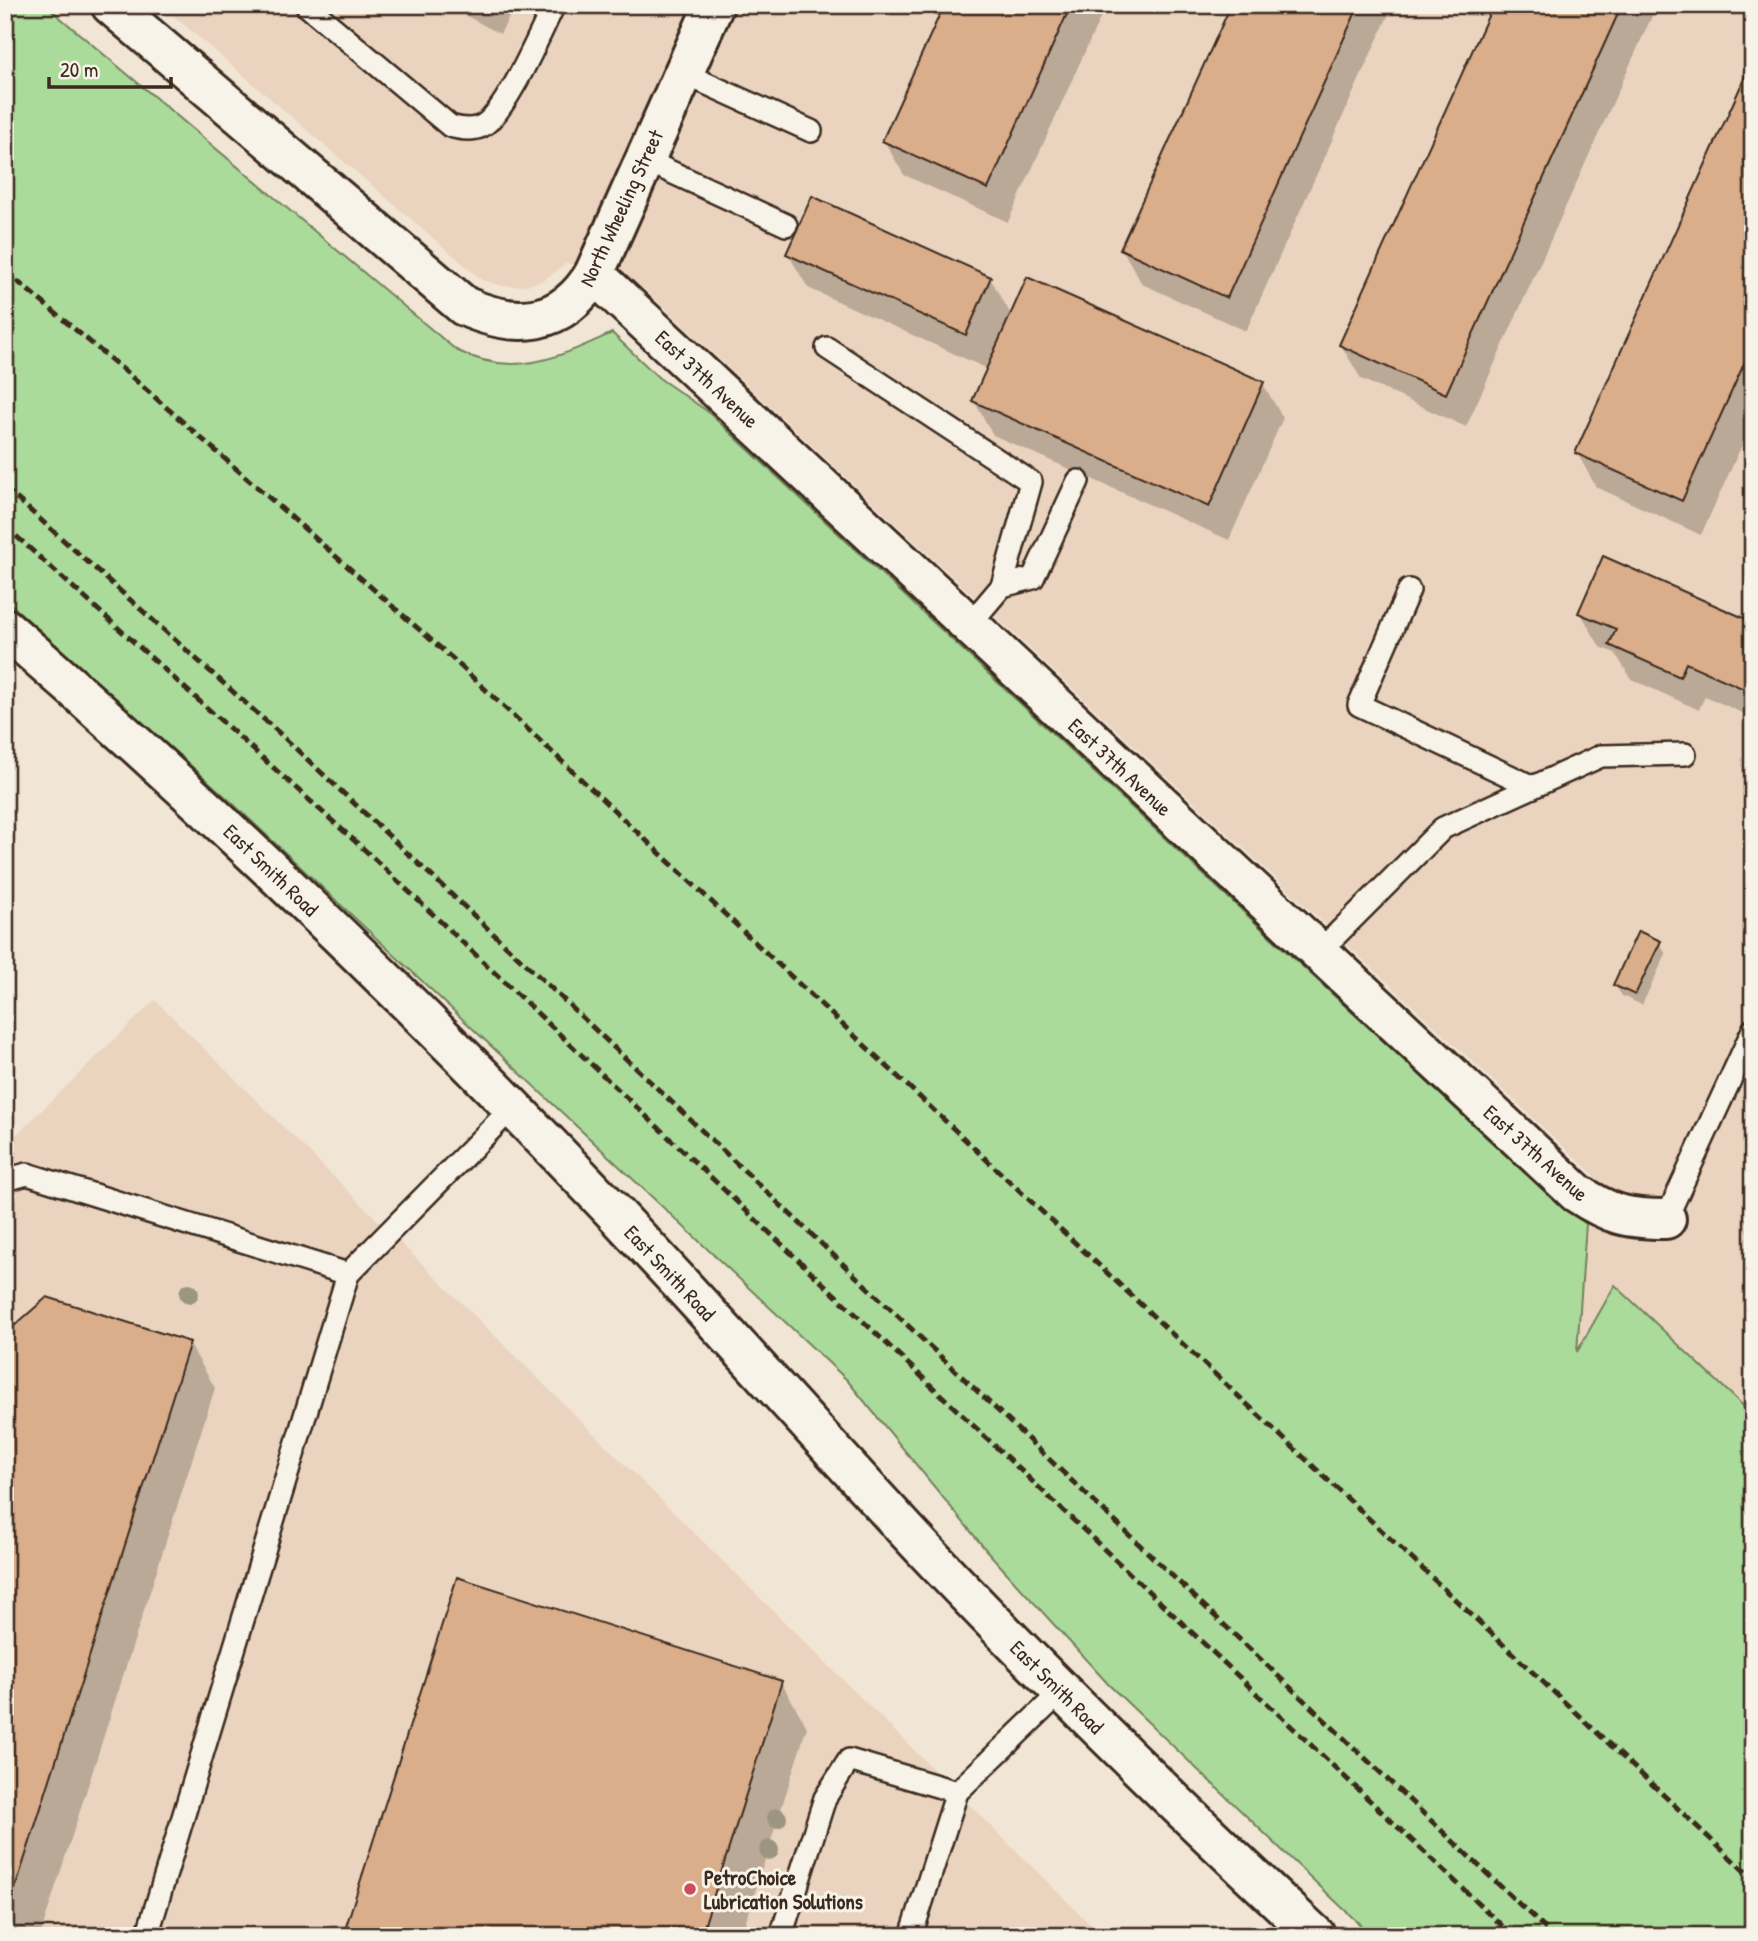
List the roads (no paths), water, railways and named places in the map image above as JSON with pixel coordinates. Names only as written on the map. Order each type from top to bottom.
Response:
[{"type":"street","name":"North Wheeling Street","points":[[111,5],[464,306],[504,321],[526,321],[548,316],[571,303],[594,274],[714,5]]},
{"type":"street","name":"East 37th Avenue","points":[[594,274],[1577,1193],[1600,1209],[1628,1219],[1666,1219]]},
{"type":"street","name":"East Smith Road","points":[[5,628],[205,807],[512,1108],[625,1225],[930,1555],[1061,1692],[1316,1936]]},
{"type":"lane","points":[[306,5],[450,126],[462,130],[482,126],[503,103],[554,5]]},
{"type":"lane","points":[[683,73],[811,131]]},
{"type":"lane","points":[[645,160],[786,225]]},
{"type":"lane","points":[[827,348],[1031,482],[1002,586],[969,625]]},
{"type":"lane","points":[[1002,586],[1033,578],[1078,481]]},
{"type":"lane","points":[[1409,590],[1359,705],[1532,788]]},
{"type":"lane","points":[[1318,953],[1443,828],[1601,756],[1685,754]]},
{"type":"lane","points":[[1666,1219],[1753,1030]]},
{"type":"lane","points":[[147,1936],[348,1274],[512,1108]]},
{"type":"lane","points":[[5,1180],[27,1174],[348,1274]]},
{"type":"lane","points":[[911,1936],[957,1793],[1061,1692]]},
{"type":"lane","points":[[781,1936],[825,1798],[849,1760],[957,1793]]},
{"type":"railway","points":[[5,271],[126,372],[454,660],[1753,1879]]},
{"type":"railway","points":[[5,488],[277,731],[1553,1936]]},
{"type":"railway","points":[[5,526],[367,852],[1513,1936]]},
{"type":"place","name":"PetroChoice Lubrication Solutions","points":[[690,1889]]}]
